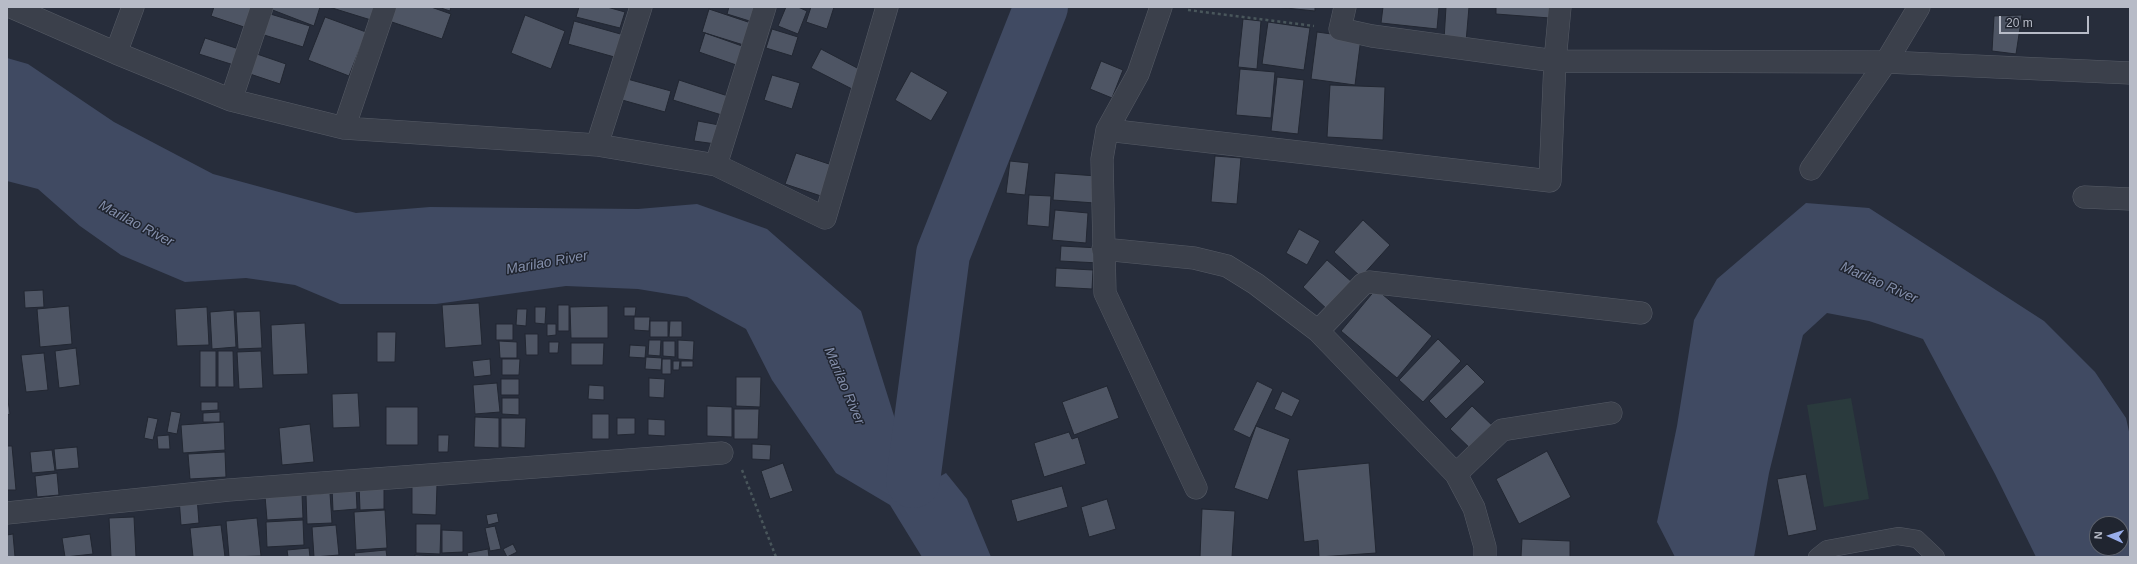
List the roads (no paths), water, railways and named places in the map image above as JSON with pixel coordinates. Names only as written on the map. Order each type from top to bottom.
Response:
[{"type":"street","points":[[11,7],[116,53],[231,100],[344,128],[597,145],[716,164],[825,218],[885,8]]},
{"type":"street","points":[[116,53],[133,7]]},
{"type":"street","points":[[231,100],[262,7]]},
{"type":"street","points":[[344,128],[385,7]]},
{"type":"street","points":[[597,145],[641,7]]},
{"type":"street","points":[[716,164],[765,7]]},
{"type":"street","points":[[1160,7],[1138,74],[1107,130],[1102,159],[1105,293],[1196,488]]},
{"type":"street","points":[[1345,7],[1340,29],[1372,36],[1555,61],[1886,62],[2130,73]]},
{"type":"street","points":[[1107,130],[1550,182],[1555,61],[1560,7]]},
{"type":"street","points":[[1811,169],[1886,62],[1919,7]]},
{"type":"street","points":[[2084,197],[2130,199]]},
{"type":"street","points":[[1103,249],[1194,258],[1227,266],[1256,284],[1318,331],[1456,474],[1474,508],[1485,547],[1485,557]]},
{"type":"street","points":[[1318,331],[1362,284],[1369,282],[1641,313]]},
{"type":"street","points":[[1456,474],[1502,430],[1611,413]]},
{"type":"street","points":[[7,513],[229,490],[722,453]]},
{"type":"lane","points":[[1816,557],[1827,549],[1898,536],[1917,539],[1936,557]]},
{"type":"water","name":"Marilao River","points":[[7,58],[28,64],[114,122],[213,174],[356,213],[430,207],[638,209],[697,204],[767,229],[861,311],[917,489],[946,473],[967,499],[991,557],[922,557],[890,505],[836,473],[772,380],[746,329],[687,297],[638,289],[566,286],[436,304],[340,304],[295,285],[246,278],[185,282],[121,255],[80,226],[38,189],[7,181]]},
{"type":"water","name":"Marilao River","points":[[1806,203],[1869,208],[2044,321],[2095,372],[2126,418],[2130,436],[2130,557],[2036,557],[1995,474],[1923,339],[1869,321],[1827,313],[1803,335],[1769,473],[1754,557],[1675,557],[1657,522],[1677,426],[1694,320],[1717,279]]},
{"type":"waterway","points":[[913,481],[943,254],[1041,7]]}]
